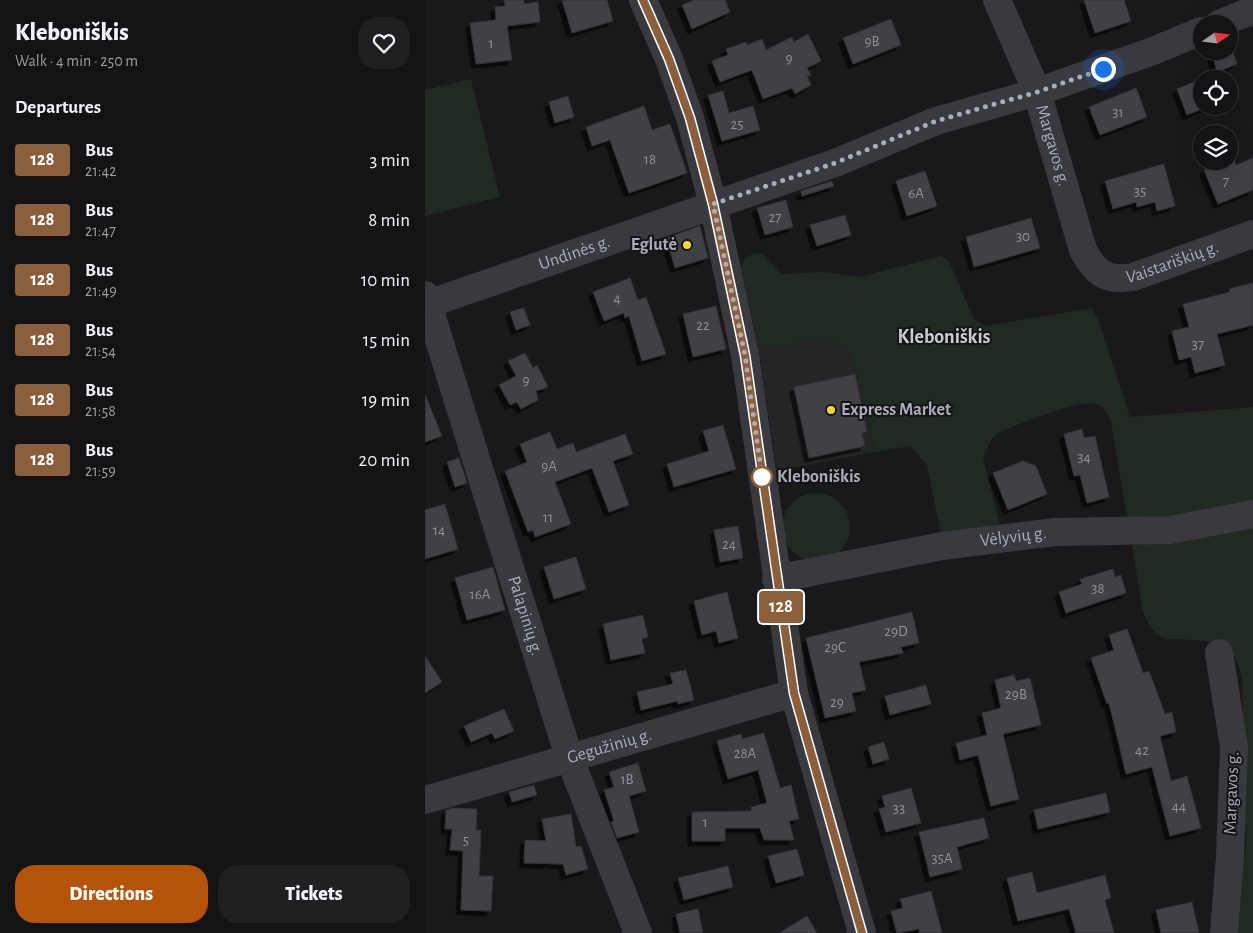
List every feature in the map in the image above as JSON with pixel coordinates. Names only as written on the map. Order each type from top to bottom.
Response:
[{"type":"street","points":[[643,0],[669,59],[690,118],[713,204],[745,355],[794,693],[862,933]]},
{"type":"street","name":"Margavos g.","points":[[997,0],[1037,92],[1083,250],[1092,266]]},
{"type":"street","points":[[1238,16],[1253,10]]},
{"type":"street","name":"Undinės g.","points":[[427,299],[835,163],[936,121],[1037,92],[1153,52],[1193,34]]},
{"type":"street","name":"Vaistariškių g.","points":[[1092,266],[1105,276],[1117,279],[1133,277],[1253,234]]},
{"type":"street","name":"Palapinių g.","points":[[427,299],[569,758],[638,933]]},
{"type":"street","name":"Vėlyvių g.","points":[[776,578],[942,546],[1055,532],[1170,530],[1253,514]]},
{"type":"street","name":"Margavos g.","points":[[1219,653],[1234,747],[1230,856],[1223,933]]},
{"type":"street","name":"Gegužinių g.","points":[[425,800],[794,693]]},
{"type":"shaded area","points":[[471,79],[500,197],[425,216],[425,90]]},
{"type":"shaded area","points":[[754,253],[763,255],[782,274],[825,272],[859,277],[941,256],[949,261],[974,319],[985,326],[1092,308],[1098,319],[1130,417],[1253,407],[1253,933],[1232,933],[1246,847],[1242,678],[1239,666],[1234,656],[1221,645],[1203,641],[1163,638],[1155,632],[1148,622],[1143,612],[1111,422],[1104,409],[1100,405],[1088,403],[1063,408],[998,433],[992,438],[983,458],[1000,526],[941,535],[927,465],[910,446],[875,452],[856,371],[848,351],[824,337],[759,351],[741,268],[745,258]]},
{"type":"shaded area","points":[[824,337],[848,351],[856,371],[875,452],[777,471],[759,351]]},
{"type":"shaded area","points":[[809,493],[823,493],[835,498],[845,508],[850,520],[850,534],[845,546],[835,556],[823,561],[809,561],[797,556],[787,546],[782,534],[782,520],[787,508],[797,498]]},
{"type":"building","points":[[504,0],[524,0],[524,4],[538,2],[540,22],[507,26],[512,60],[476,64],[470,23],[496,20],[495,7],[505,6]]},
{"type":"building","points":[[562,0],[607,0],[613,21],[572,33]]},
{"type":"building","points":[[694,0],[725,0],[730,12],[692,29],[682,5]]},
{"type":"building","points":[[1084,0],[1124,0],[1131,21],[1095,33]]},
{"type":"building","points":[[891,19],[901,45],[853,64],[843,38]]},
{"type":"building","points":[[808,34],[821,61],[807,68],[811,75],[807,76],[811,85],[795,94],[792,88],[763,99],[752,70],[720,82],[712,61],[728,55],[726,49],[746,42],[747,45],[762,39],[766,50],[792,37],[794,42]]},
{"type":"building","points":[[1214,60],[1236,60],[1237,64],[1222,70],[1216,70]]},
{"type":"building","points":[[1193,82],[1193,113],[1187,115],[1177,89]]},
{"type":"building","points":[[1136,88],[1147,117],[1100,135],[1089,107]]},
{"type":"building","points":[[723,91],[729,113],[753,106],[760,130],[722,141],[708,95]]},
{"type":"building","points":[[568,96],[574,117],[555,123],[549,102]]},
{"type":"building","points":[[644,106],[652,130],[670,124],[687,173],[629,193],[610,140],[592,146],[586,127]]},
{"type":"building","points":[[1253,158],[1253,190],[1218,204],[1204,170],[1238,170],[1238,164]]},
{"type":"building","points":[[1164,164],[1175,206],[1157,211],[1155,202],[1137,207],[1136,202],[1113,209],[1105,181]]},
{"type":"building","points":[[925,171],[937,206],[907,216],[896,181]]},
{"type":"building","points":[[832,181],[834,186],[802,196],[801,191]]},
{"type":"building","points":[[786,200],[793,227],[765,235],[757,208]]},
{"type":"building","points":[[845,215],[851,235],[817,246],[810,225]]},
{"type":"building","points":[[1031,218],[1040,248],[974,267],[966,237]]},
{"type":"building","name":"Eglutė","points":[[700,226],[708,258],[675,268],[666,238]]},
{"type":"building","points":[[630,278],[638,300],[646,297],[666,354],[642,361],[629,316],[625,318],[624,313],[604,321],[593,292]]},
{"type":"building","points":[[1253,283],[1253,325],[1217,334],[1225,365],[1195,373],[1191,357],[1179,360],[1172,331],[1189,327],[1183,304],[1230,292],[1229,289]]},
{"type":"building","points":[[716,306],[726,349],[693,357],[683,314]]},
{"type":"building","points":[[524,308],[530,325],[516,330],[510,312]]},
{"type":"building","points":[[525,353],[533,368],[537,365],[548,387],[536,391],[538,400],[521,409],[517,402],[510,405],[499,385],[516,376],[508,361]]},
{"type":"building","name":"Express Market","points":[[855,374],[867,432],[862,433],[865,446],[809,458],[794,387]]},
{"type":"building","points":[[425,394],[442,436],[425,442]]},
{"type":"building","points":[[723,425],[736,469],[674,487],[667,464],[709,451],[703,431]]},
{"type":"building","points":[[1082,429],[1084,438],[1095,436],[1109,497],[1087,503],[1080,475],[1074,476],[1064,434]]},
{"type":"building","points":[[550,432],[557,449],[573,443],[576,452],[625,434],[633,454],[613,461],[629,505],[609,512],[592,468],[555,482],[571,524],[535,537],[533,530],[528,532],[505,471],[527,462],[520,444]]},
{"type":"building","points":[[459,458],[467,483],[455,487],[447,462]]},
{"type":"building","points":[[1023,461],[1036,466],[1047,494],[1008,510],[993,473]]},
{"type":"building","points":[[445,504],[458,549],[425,559],[425,510]]},
{"type":"building","points":[[738,526],[743,558],[720,562],[714,530]]},
{"type":"building","points":[[576,557],[586,589],[554,599],[544,567]]},
{"type":"building","points":[[493,567],[505,610],[467,620],[455,578]]},
{"type":"building","points":[[1113,569],[1115,577],[1121,575],[1126,593],[1066,613],[1059,592],[1082,584],[1080,579]]},
{"type":"building","points":[[727,592],[738,638],[719,643],[716,631],[702,635],[694,601]]},
{"type":"building","points":[[912,612],[919,643],[901,647],[903,653],[859,662],[866,690],[852,693],[856,711],[825,718],[806,638]]},
{"type":"building","points":[[643,615],[648,637],[642,639],[645,653],[611,660],[603,624]]},
{"type":"building","points":[[1127,629],[1143,673],[1149,671],[1165,714],[1172,712],[1176,732],[1160,736],[1171,781],[1187,776],[1201,828],[1170,836],[1152,767],[1126,774],[1109,703],[1107,704],[1091,658],[1114,650],[1109,635]]},
{"type":"building","points":[[425,656],[442,682],[425,693]]},
{"type":"building","points":[[686,670],[694,700],[678,704],[677,701],[641,710],[637,692],[673,684],[670,673]]},
{"type":"building","points":[[1014,675],[1016,681],[1030,678],[1041,725],[1003,734],[1019,799],[991,806],[978,755],[960,760],[956,743],[987,735],[982,713],[1001,708],[995,680]]},
{"type":"building","points":[[926,685],[931,704],[890,715],[885,696]]},
{"type":"building","points":[[504,709],[514,731],[495,739],[492,733],[471,742],[464,726]]},
{"type":"building","points":[[764,733],[780,788],[791,785],[799,819],[789,821],[794,840],[764,840],[760,828],[725,828],[725,841],[692,841],[692,812],[752,811],[751,807],[767,803],[758,770],[728,779],[717,741],[741,734],[742,739]]},
{"type":"building","points":[[884,742],[889,759],[873,764],[868,747]]},
{"type":"building","points":[[638,763],[646,791],[629,796],[639,832],[617,838],[611,822],[614,821],[604,790],[614,787],[609,772]]},
{"type":"building","points":[[534,785],[537,795],[512,802],[509,792]]},
{"type":"building","points":[[911,788],[921,823],[886,832],[879,809],[885,807],[882,796]]},
{"type":"building","points":[[1106,793],[1110,812],[1038,829],[1034,810]]},
{"type":"building","points":[[453,808],[477,809],[476,830],[481,830],[479,876],[493,876],[491,911],[461,910],[463,851],[450,850],[452,829],[445,829],[446,810]]},
{"type":"building","points":[[571,814],[576,847],[581,846],[588,869],[566,875],[563,864],[524,863],[525,840],[546,841],[542,819]]},
{"type":"building","points":[[984,818],[989,838],[957,847],[962,869],[930,877],[919,832]]},
{"type":"building","points":[[797,849],[804,875],[776,883],[768,856]]},
{"type":"building","points":[[728,866],[733,887],[684,900],[678,878]]},
{"type":"building","points":[[1032,872],[1037,893],[1105,875],[1111,898],[1105,900],[1114,933],[1076,933],[1069,909],[1018,921],[1007,878]]},
{"type":"building","points":[[931,891],[942,933],[920,933],[919,929],[897,933],[891,911],[903,908],[900,899]]},
{"type":"building","points":[[1192,902],[1199,933],[1161,933],[1156,910]]},
{"type":"building","points":[[698,909],[703,933],[680,933],[676,914]]},
{"type":"building","points":[[807,916],[817,933],[779,933]]},
{"type":"bus line","name":"128","points":[[643,0],[669,59],[690,118],[713,204],[745,355],[794,693],[862,933]]},
{"type":"place","name":"Eglutė","points":[[687,245]]},
{"type":"place","name":"Express Market","points":[[831,410]]},
{"type":"place","name":"Kleboniškis","points":[[762,477]]},
{"type":"district","name":"Kleboniškis","points":[[944,337]]},
{"type":"route","points":[[762,477],[745,355],[713,204],[835,163],[936,121],[1037,92],[1103,69]]}]
